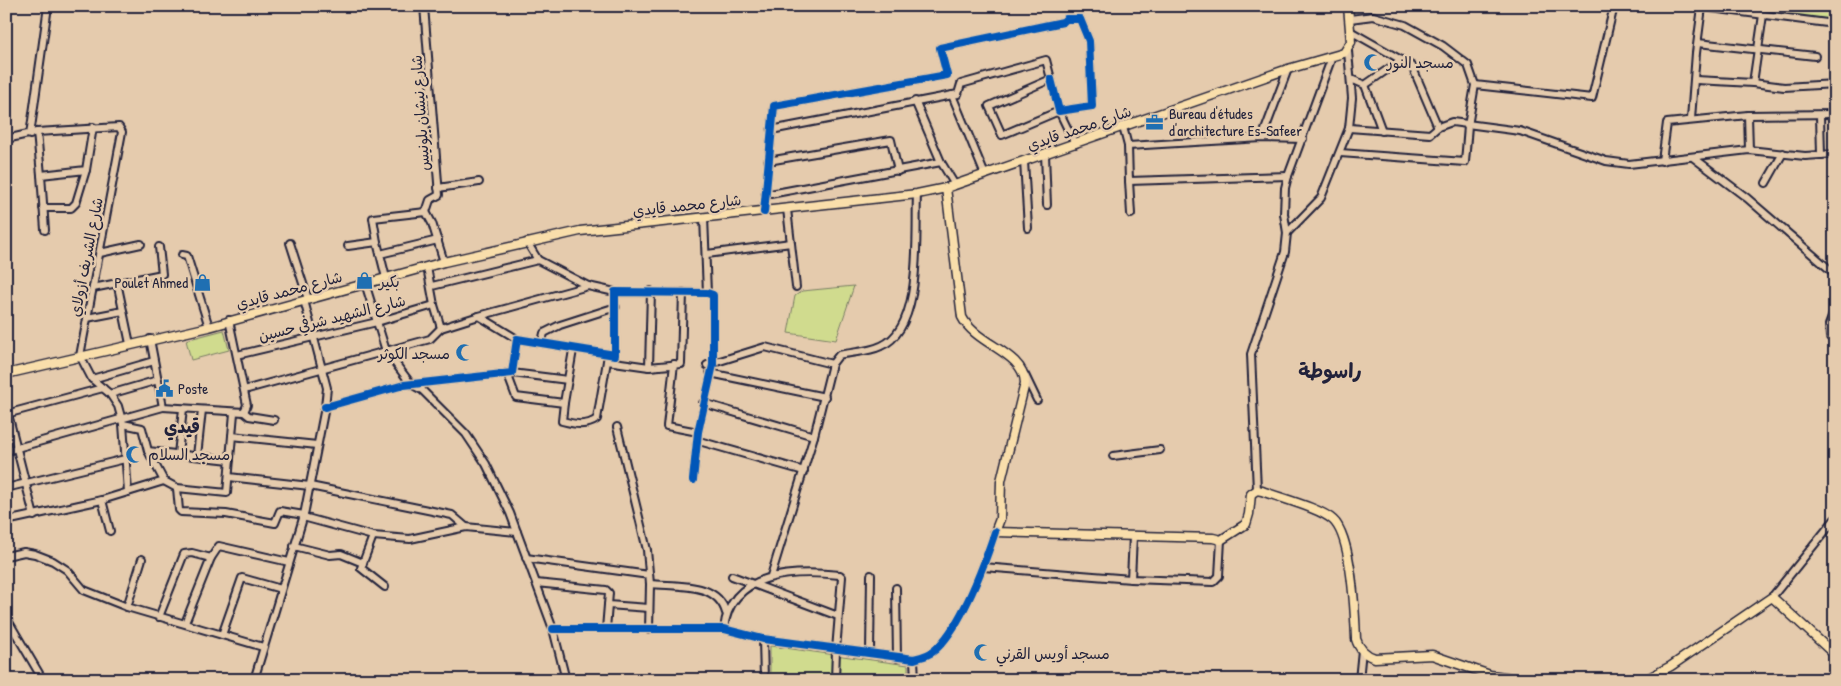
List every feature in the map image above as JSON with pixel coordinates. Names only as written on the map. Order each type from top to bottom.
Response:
[{"type":"main road","points":[[1348,6],[1352,32],[1348,50]]},
{"type":"main road","name":"شارع محمد قايدي","points":[[6,374],[209,326],[444,262],[527,242],[589,230],[917,194],[946,188],[1288,69],[1332,57],[1348,50]]},
{"type":"main road","points":[[946,188],[962,317],[973,333],[1017,363],[1024,374],[1025,383],[1001,481],[1000,519],[995,532],[1221,540],[1246,524],[1250,514],[1251,494],[1257,490],[1328,516],[1339,528],[1351,570],[1356,639],[1362,650],[1375,658],[1432,655],[1490,675],[1528,680]]},
{"type":"main road","points":[[1645,680],[1671,666],[1772,597],[1835,655]]},
{"type":"street","points":[[45,230],[41,175],[33,134],[48,6]]},
{"type":"street","name":"شارع نيشان بلونيس","points":[[424,6],[439,195],[430,200],[426,212]]},
{"type":"street","points":[[1475,86],[1592,98],[1614,6]]},
{"type":"street","points":[[1833,6],[1835,39]]},
{"type":"street","points":[[1691,119],[1696,80],[1698,7],[1834,24]]},
{"type":"street","points":[[1753,83],[1763,15]]},
{"type":"street","points":[[1340,153],[1465,162],[1468,126],[1475,86],[1468,65],[1443,46],[1405,24],[1373,16],[1350,19]]},
{"type":"street","points":[[764,212],[774,106],[948,75],[940,48],[1076,18],[1080,19],[1089,41],[1092,106],[1059,111],[1002,135],[989,106],[1051,79]]},
{"type":"street","points":[[1352,32],[1412,66],[1438,127]]},
{"type":"street","points":[[1698,43],[1815,56]]},
{"type":"street","points":[[1287,232],[1322,198],[1349,128],[1350,80],[1348,50]]},
{"type":"street","points":[[1257,490],[1251,354],[1284,252],[1287,232],[1284,214],[1288,176],[1332,57]]},
{"type":"street","points":[[771,130],[958,94],[961,84],[1046,60],[1059,111],[1075,144]]},
{"type":"street","points":[[1365,85],[1401,60]]},
{"type":"street","points":[[1262,138],[1288,69]]},
{"type":"street","points":[[1350,80],[1365,85]]},
{"type":"street","points":[[1696,80],[1753,83],[1784,87],[1835,84]]},
{"type":"street","points":[[1365,85],[1382,131]]},
{"type":"street","points":[[952,95],[985,175]]},
{"type":"street","points":[[915,101],[941,162],[955,185]]},
{"type":"street","points":[[1662,161],[1667,123],[1691,119],[1835,114]]},
{"type":"street","points":[[1820,115],[1822,155]]},
{"type":"street","points":[[1748,116],[1749,150]]},
{"type":"street","points":[[1349,128],[1430,134],[1438,127],[1452,122],[1468,126],[1520,131],[1606,161],[1629,164],[1694,158],[1749,150],[1805,156],[1835,154]]},
{"type":"street","name":"شارع الشريف أزولاي","points":[[6,139],[33,134],[93,128],[119,127],[122,132],[80,356]]},
{"type":"street","points":[[1123,127],[1128,146],[1131,214]]},
{"type":"street","points":[[43,208],[71,208],[76,203],[86,170],[93,128]]},
{"type":"street","points":[[1128,146],[1262,138],[1303,139]]},
{"type":"street","points":[[768,162],[891,140],[898,171]]},
{"type":"street","points":[[1766,183],[1783,153]]},
{"type":"street","points":[[1045,154],[1047,205]]},
{"type":"street","points":[[1694,158],[1747,198],[1835,274]]},
{"type":"street","points":[[1024,161],[1028,228]]},
{"type":"street","points":[[765,194],[941,162]]},
{"type":"street","points":[[41,175],[86,170]]},
{"type":"street","points":[[1129,181],[1288,176]]},
{"type":"street","points":[[438,188],[479,182]]},
{"type":"street","points":[[771,576],[804,471],[825,397],[832,364],[839,355],[881,346],[893,338],[904,323],[913,285],[917,194]]},
{"type":"street","points":[[788,209],[796,287]]},
{"type":"street","points":[[386,278],[373,218],[426,212],[438,240],[444,262]]},
{"type":"street","points":[[704,217],[707,293]]},
{"type":"street","points":[[380,254],[438,240]]},
{"type":"street","points":[[348,246],[377,242]]},
{"type":"street","points":[[527,242],[538,260],[588,286],[615,292],[651,290],[707,293],[713,295],[710,373],[698,432],[693,480]]},
{"type":"street","points":[[254,680],[303,516],[328,388],[290,243]]},
{"type":"street","points":[[706,254],[792,243]]},
{"type":"street","points":[[100,253],[141,244]]},
{"type":"street","points":[[92,288],[162,274],[158,247]]},
{"type":"street","points":[[182,255],[187,256],[209,326]]},
{"type":"street","points":[[432,286],[538,260]]},
{"type":"street","points":[[427,267],[434,305],[441,328]]},
{"type":"street","points":[[117,282],[130,344]]},
{"type":"street","points":[[366,283],[386,351],[411,384],[422,390],[437,404],[476,448],[486,464],[517,532],[536,583],[553,629],[566,680]]},
{"type":"street","points":[[244,390],[430,340],[441,328],[588,286]]},
{"type":"street","points":[[649,367],[651,290]]},
{"type":"street","points":[[615,292],[615,355]]},
{"type":"street","points":[[607,361],[649,367],[681,364],[683,292]]},
{"type":"street","name":"شارع الشهيد شرفي حسين","points":[[237,355],[376,322],[434,305]]},
{"type":"street","points":[[542,342],[544,333],[560,325],[616,308]]},
{"type":"street","points":[[1835,309],[1829,325],[1830,337],[1835,340]]},
{"type":"street","points":[[87,318],[124,311]]},
{"type":"street","points":[[479,316],[517,339],[542,342],[574,350],[615,355]]},
{"type":"street","points":[[229,320],[247,406],[244,412]]},
{"type":"street","points":[[150,339],[163,407]]},
{"type":"street","points":[[517,339],[510,373],[516,397],[564,403]]},
{"type":"street","points":[[710,365],[743,352],[765,347],[832,364]]},
{"type":"street","points":[[574,350],[562,421],[578,425],[592,423],[597,419],[607,361],[615,355]]},
{"type":"street","points":[[80,356],[92,379],[110,394],[118,406],[123,421],[128,492]]},
{"type":"street","points":[[92,379],[154,361]]},
{"type":"street","points":[[674,364],[667,426],[698,432]]},
{"type":"street","points":[[325,407],[370,393],[411,384],[510,373],[568,380]]},
{"type":"street","points":[[710,373],[825,397]]},
{"type":"street","points":[[1024,374],[1037,400]]},
{"type":"street","points":[[110,394],[158,380]]},
{"type":"street","points":[[34,516],[7,411],[103,388]]},
{"type":"street","points":[[703,403],[814,436]]},
{"type":"street","points":[[6,451],[123,421],[163,407],[234,413],[244,412],[249,416],[274,420]]},
{"type":"street","points":[[178,454],[183,409]]},
{"type":"street","points":[[197,456],[202,410]]},
{"type":"street","points":[[123,421],[142,428],[148,451],[164,481],[177,488],[224,494],[228,490],[234,413]]},
{"type":"street","points":[[617,427],[643,533],[650,584],[649,630]]},
{"type":"street","points":[[232,436],[317,445]]},
{"type":"street","points":[[698,441],[804,471]]},
{"type":"street","points":[[1113,456],[1160,450]]},
{"type":"street","points":[[148,451],[230,460]]},
{"type":"street","points":[[6,488],[125,459]]},
{"type":"street","points":[[229,477],[310,486],[452,515],[466,527]]},
{"type":"street","points":[[6,521],[102,500],[164,481]]},
{"type":"street","points":[[177,488],[178,510],[181,512],[226,514],[275,523],[280,511],[373,536],[410,539],[466,527],[517,532]]},
{"type":"street","points":[[102,500],[110,531]]},
{"type":"street","points":[[1772,597],[1835,519]]},
{"type":"street","points":[[553,629],[724,630],[763,640],[914,659],[934,651],[943,641],[973,589],[995,532]]},
{"type":"street","points":[[373,536],[361,568],[385,587]]},
{"type":"street","points":[[1131,579],[1133,536]]},
{"type":"street","points":[[983,567],[1131,579],[1215,582],[1219,576],[1221,540]]},
{"type":"street","points":[[185,623],[211,558],[221,546],[290,562]]},
{"type":"street","points":[[294,546],[330,555],[341,554],[363,563]]},
{"type":"street","points":[[6,556],[24,552],[53,561],[67,570],[84,590],[126,607],[263,647]]},
{"type":"street","points":[[159,617],[184,554],[192,553],[211,558]]},
{"type":"street","points":[[526,558],[649,574]]},
{"type":"street","points":[[126,607],[142,559]]},
{"type":"street","points":[[724,630],[726,613],[734,601],[753,584],[771,576],[812,572],[840,574],[842,576],[836,650],[836,680]]},
{"type":"street","points":[[870,653],[872,575]]},
{"type":"street","points":[[732,576],[838,616]]},
{"type":"street","points":[[222,635],[242,578],[281,589]]},
{"type":"street","points":[[536,583],[606,590],[609,593],[606,630]]},
{"type":"street","points":[[650,584],[704,589],[721,600],[726,613]]},
{"type":"street","points":[[896,588],[897,658]]},
{"type":"street","points":[[608,605],[649,608]]},
{"type":"street","points":[[6,617],[44,680]]},
{"type":"street","points":[[763,640],[764,680]]},
{"type":"street","points":[[1359,680],[1362,650]]},
{"type":"street","points":[[914,659],[915,680]]},
{"type":"green space","points":[[1754,6],[1828,6],[1828,19],[1752,10]]},
{"type":"green space","points":[[854,286],[836,340],[788,333],[795,296],[802,291]]},
{"type":"green space","points":[[224,330],[229,350],[191,360],[186,340]]},
{"type":"green space","points":[[770,646],[908,665],[908,680],[770,680]]},
{"type":"cycle path","points":[[764,212],[774,106],[947,75],[940,48],[1063,22],[1066,19],[1080,19],[1089,41],[1092,106],[1059,111],[1051,79]]},
{"type":"cycle path","points":[[325,407],[404,385],[512,373],[517,339],[615,355],[615,292],[707,293],[713,295],[713,365],[698,432],[693,480]]},
{"type":"cycle path","points":[[553,629],[724,629],[763,639],[914,659],[933,652],[945,640],[954,626],[971,595],[995,532]]},
{"type":"place","name":"مسجد النور","points":[[1373,62]]},
{"type":"place","name":"Bureau d'études d'architecture Es-Safeer","points":[[1155,122]]},
{"type":"place","name":"بكير","points":[[365,281]]},
{"type":"place","name":"Poulet Ahmed","points":[[202,282]]},
{"type":"place","name":"مسجد الكوثر","points":[[464,353]]},
{"type":"place","name":"Poste","points":[[164,388]]},
{"type":"place","name":"مسجد السلام","points":[[134,454]]},
{"type":"place","name":"مسجد أويس القرني","points":[[982,653]]},
{"type":"district","name":"راسوطة","points":[[1330,370]]},
{"type":"district","name":"قيدي","points":[[182,426]]}]
